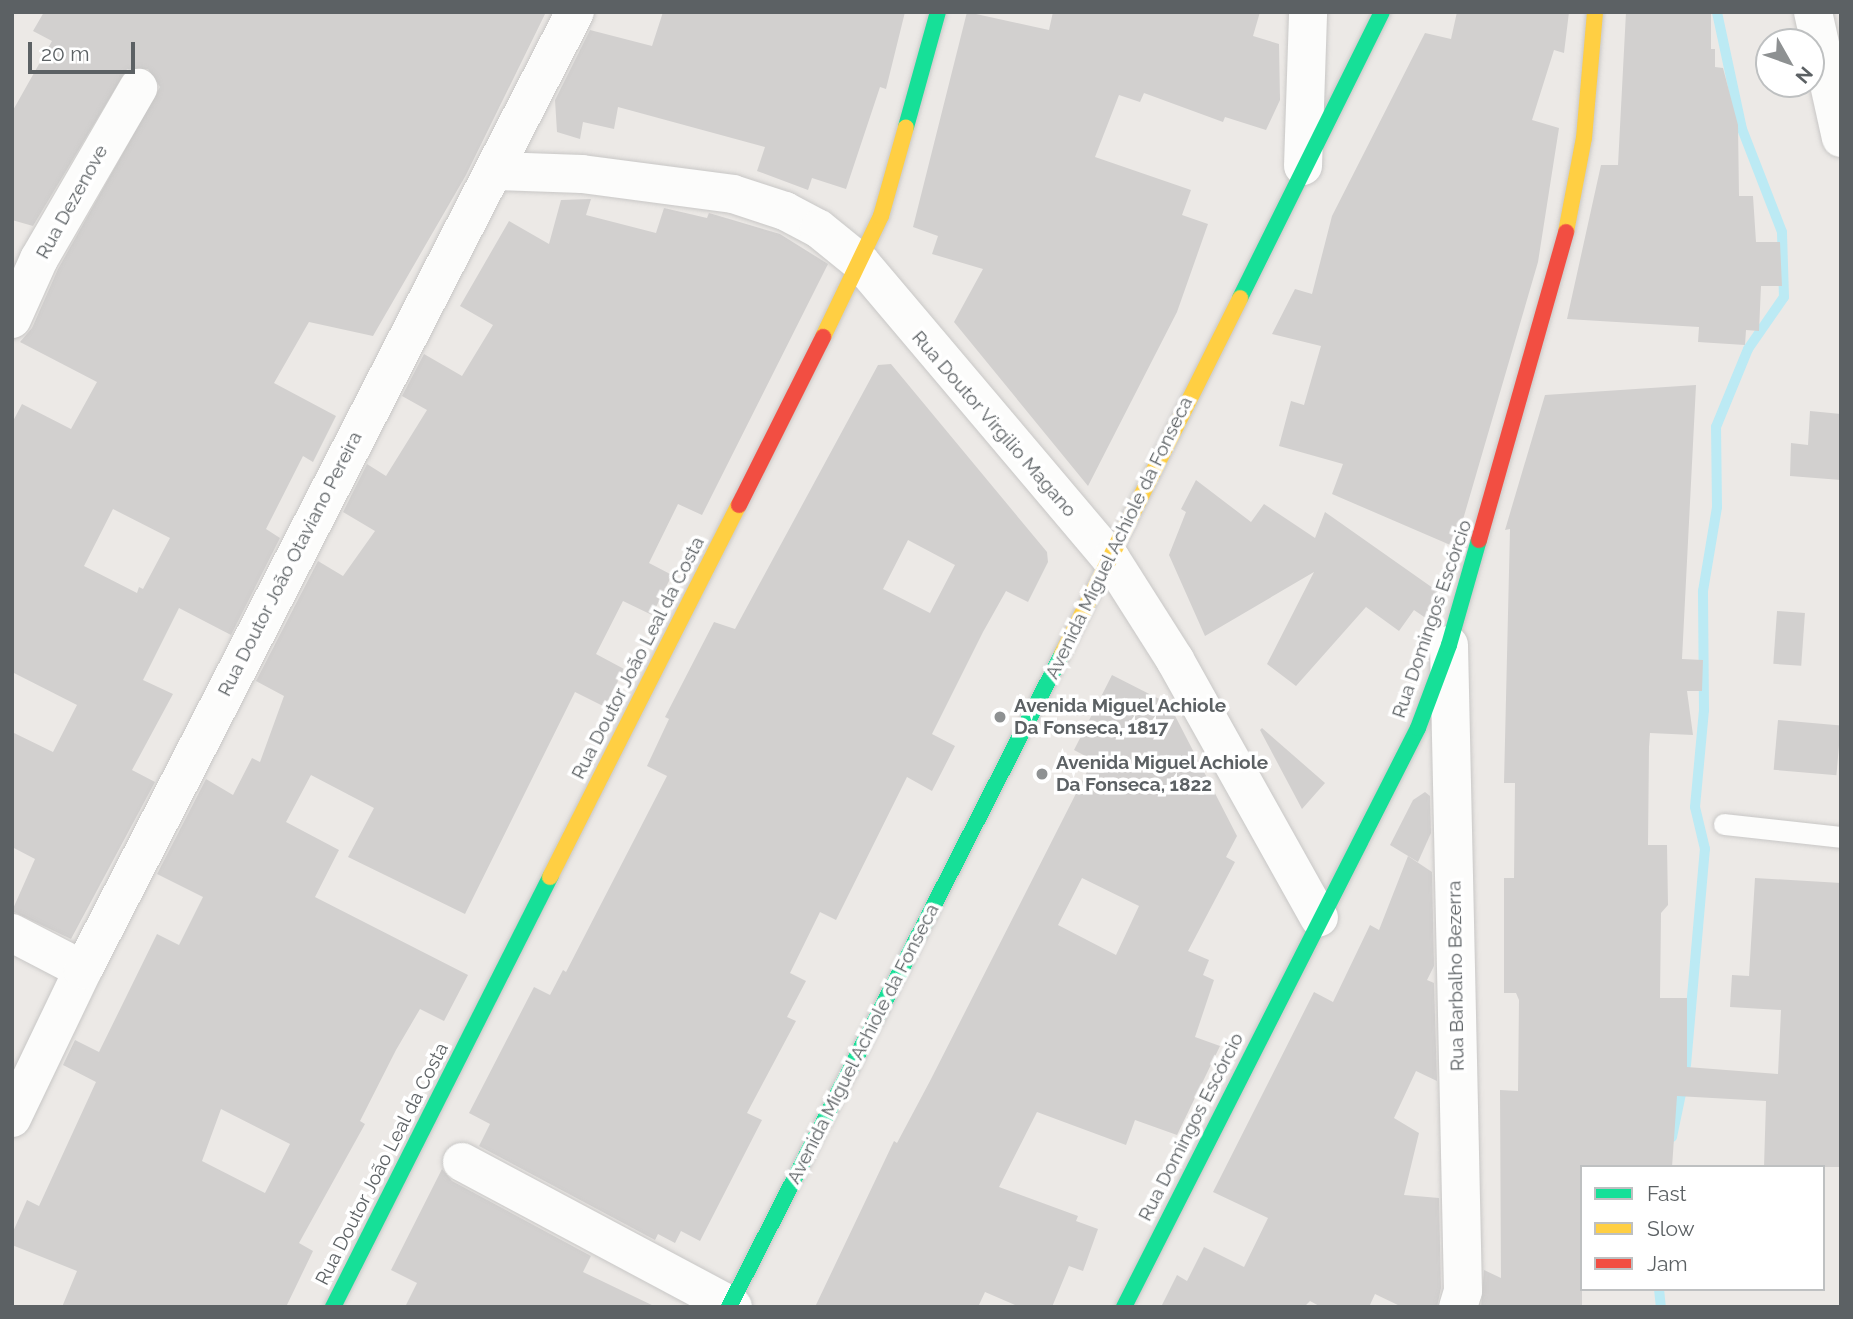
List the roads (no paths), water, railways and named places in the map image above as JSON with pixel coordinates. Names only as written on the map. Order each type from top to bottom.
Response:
[{"type":"street","name":"Rua Doutor João Otaviano Pereira","points":[[12,1118],[83,970],[455,241],[497,171],[575,12]]},
{"type":"street","name":"Rua Doutor João Leal da Costa","points":[[333,1307],[862,263],[881,216],[938,12]]},
{"type":"street","name":"Avenida Miguel Achiole da Fonseca","points":[[730,1306],[1111,559],[1303,166],[1308,12]]},
{"type":"street","points":[[1303,166],[1382,12]]},
{"type":"street","name":"Rua Domingos Escórcio","points":[[1124,1307],[1319,918],[1418,729],[1449,645],[1559,267],[1584,138],[1595,12]]},
{"type":"street","points":[[1813,12],[1831,52],[1841,138]]},
{"type":"street","name":"Rua Dezenove","points":[[12,319],[39,260],[138,88]]},
{"type":"street","name":"Rua Doutor Virgilio Magano","points":[[497,171],[582,174],[733,194],[785,211],[818,229],[862,263],[1111,559],[1175,660],[1319,918]]},
{"type":"street","name":"Rua Barbalho Bezerra","points":[[1449,645],[1463,1291],[1458,1307]]},
{"type":"street","points":[[12,933],[83,970]]},
{"type":"street","points":[[463,1161],[730,1306]]},
{"type":"lane","points":[[1724,824],[1841,837]]},
{"type":"waterway","points":[[1686,1065],[1705,849],[1695,807],[1704,710],[1703,591],[1717,507],[1716,427],[1748,349],[1784,297],[1782,232],[1742,129],[1717,12]]},
{"type":"waterway","points":[[1672,1137],[1683,1084]]},
{"type":"waterway","points":[[1659,1291],[1661,1307]]},
{"type":"place","name":"Avenida Miguel Achiole Da Fonseca, 1817","points":[[1000,717]]},
{"type":"place","name":"Avenida Miguel Achiole Da Fonseca, 1822","points":[[1042,774]]}]
